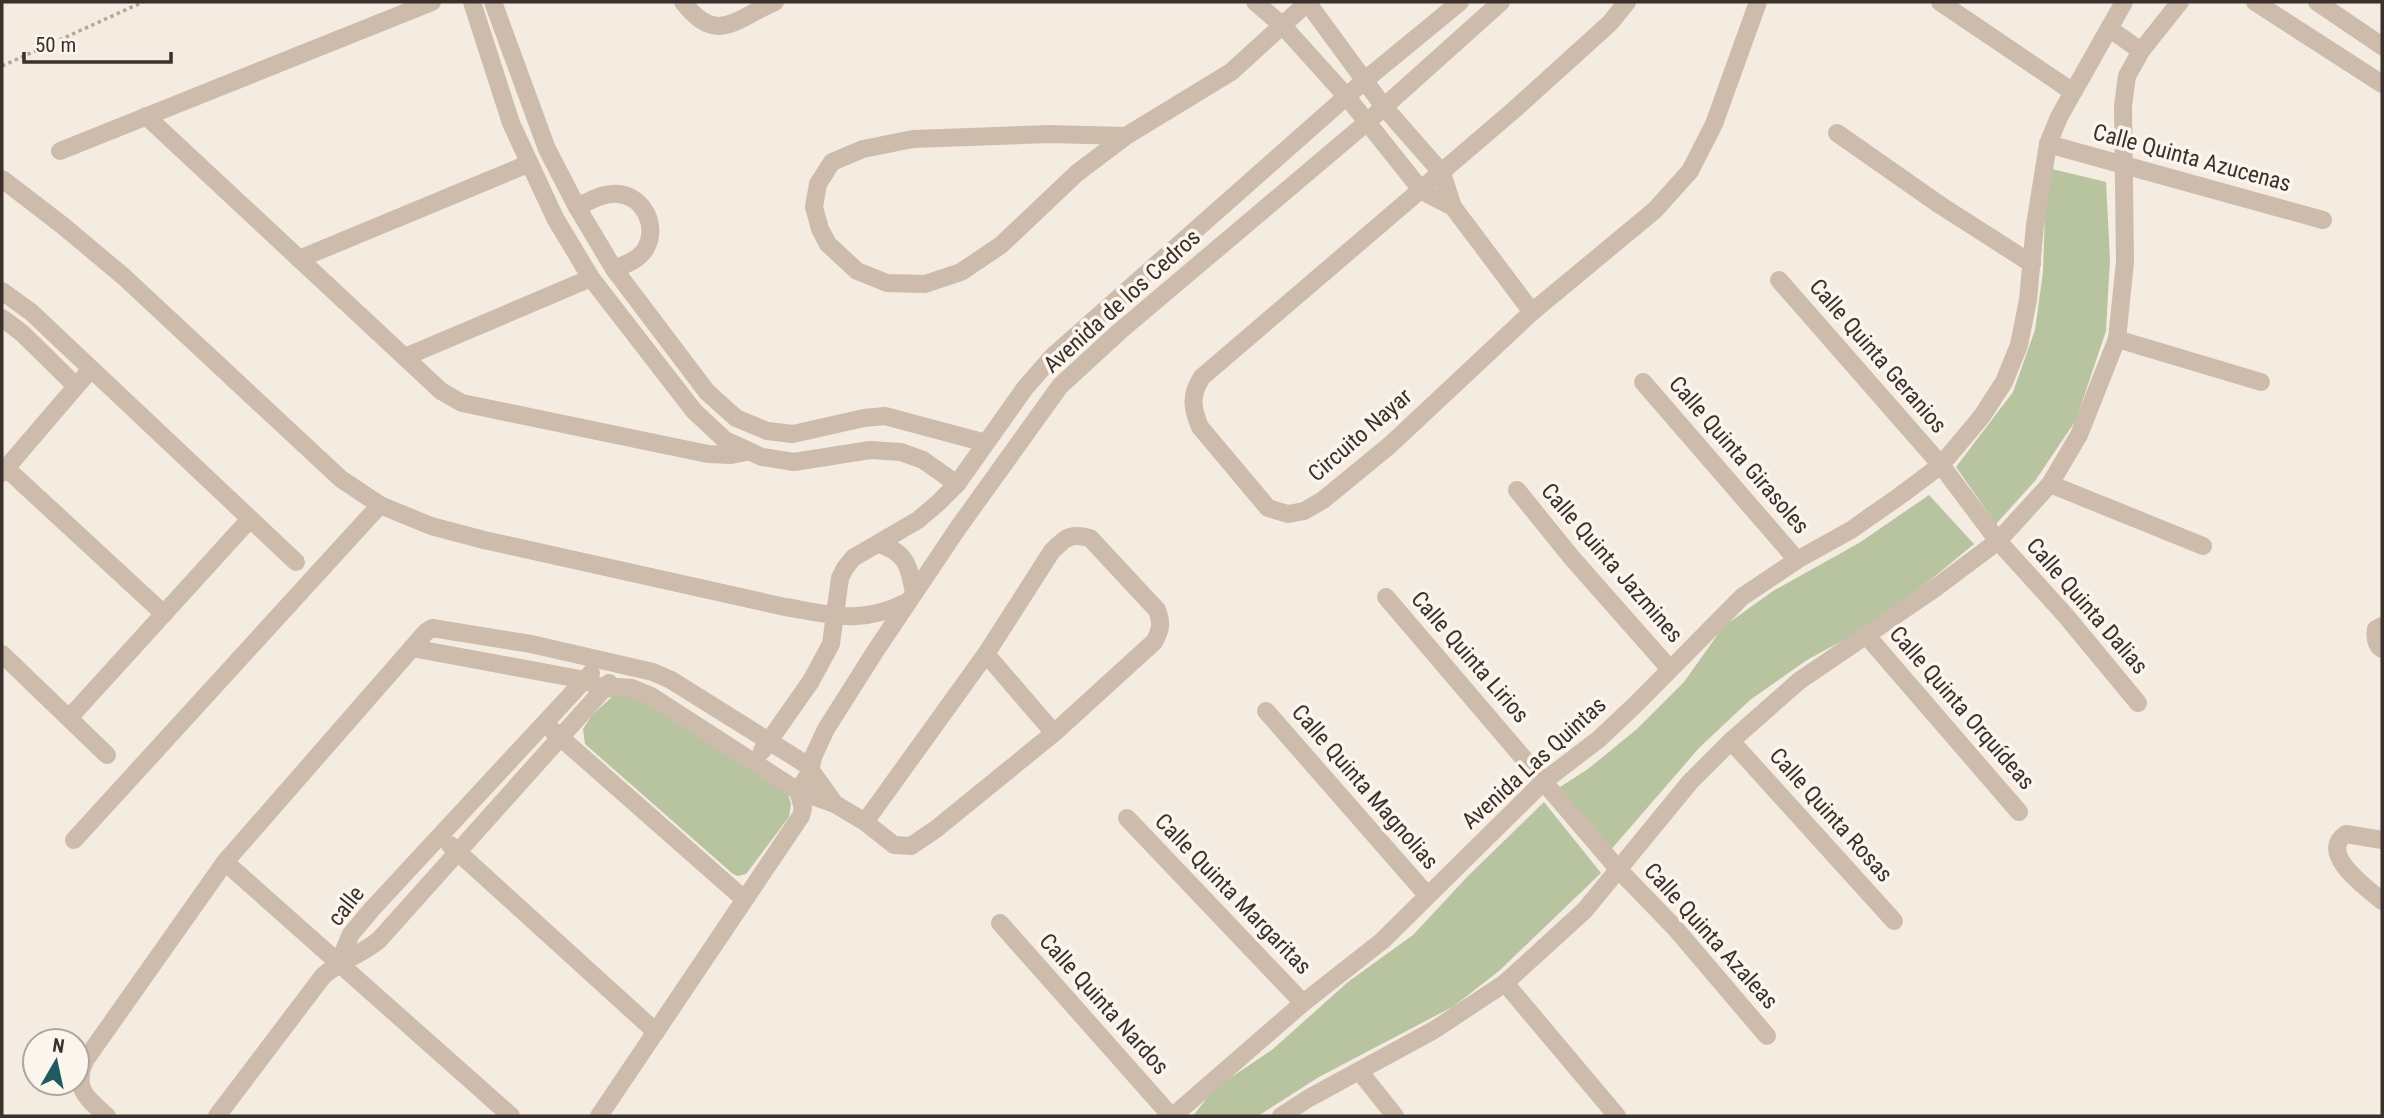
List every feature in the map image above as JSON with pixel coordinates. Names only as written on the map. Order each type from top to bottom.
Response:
[{"type":"street","points":[[60,150],[432,2]]},
{"type":"street","points":[[472,2],[511,123],[555,218],[591,278],[694,411],[725,440],[762,457],[794,461],[870,450],[901,452],[923,460],[957,484]]},
{"type":"street","points":[[493,2],[547,149],[578,207],[614,269],[706,392],[736,418],[767,431],[793,434],[885,416],[986,443]]},
{"type":"street","points":[[683,2],[694,17],[709,26],[724,26],[775,2]]},
{"type":"street","points":[[1255,2],[1283,26],[1347,97],[1422,191],[1453,207]]},
{"type":"street","points":[[1126,136],[1049,134],[913,139],[863,149],[832,162],[818,184],[814,207],[820,229],[828,244],[858,271],[887,283],[925,284],[961,272],[1000,245],[1077,173],[1126,136],[1231,72],[1307,2],[1384,107],[1442,173],[1453,207],[1532,313]]},
{"type":"street","name":"Avenida de los Cedros","points":[[754,762],[811,681],[831,644],[840,578],[845,568],[860,553],[918,520],[957,484],[1025,388],[1053,356],[1365,80],[1460,2]]},
{"type":"street","name":"Avenida de los Cedros","points":[[797,791],[810,772],[813,757],[826,729],[911,597],[1060,386],[1087,359],[1366,123],[1501,2]]},
{"type":"street","name":"Circuito Nayar","points":[[1627,2],[1610,23],[1422,191],[1202,377],[1192,399],[1193,412],[1200,427],[1268,508],[1288,514],[1304,511],[1323,500],[1390,445],[1532,313],[1655,210],[1690,171],[1714,124],[1758,2]]},
{"type":"street","points":[[1940,2],[2073,92]]},
{"type":"street","name":"Avenida Las Quintas","points":[[1172,1116],[1303,1003],[1382,940],[1544,781],[1600,739],[1742,597],[1797,560],[1851,530],[1941,465],[1982,416],[2004,382],[2019,345],[2028,300],[2038,198],[2048,144],[2073,92],[2124,2]]},
{"type":"street","points":[[1281,1116],[1434,1030],[1505,984],[1585,911],[1690,782],[1731,741],[1799,681],[1867,636],[1998,541],[2050,484],[2079,435],[2117,340],[2125,262],[2123,106],[2127,76],[2141,51],[2180,2]]},
{"type":"street","points":[[2255,2],[2382,84]]},
{"type":"street","points":[[2317,2],[2382,46]]},
{"type":"street","points":[[2110,29],[2141,51]]},
{"type":"street","points":[[146,116],[441,391],[462,403],[708,454],[731,455],[747,452]]},
{"type":"street","points":[[1837,133],[1940,205],[2032,264]]},
{"type":"street","name":"Calle Quinta Azucenas","points":[[2048,144],[2323,220]]},
{"type":"street","points":[[299,259],[528,164]]},
{"type":"street","points":[[2,179],[123,276],[341,479],[380,505],[431,526],[484,540],[785,607],[835,615],[873,616],[886,613],[911,597],[907,564],[900,554],[879,544]]},
{"type":"street","points":[[578,207],[602,195],[617,193],[632,198],[643,207],[650,221],[650,236],[645,250],[634,260],[614,269]]},
{"type":"street","points":[[405,357],[591,278]]},
{"type":"street","name":"Calle Quinta Geranios","points":[[1779,280],[1941,465],[1998,541]]},
{"type":"street","points":[[2,291],[31,312],[296,562]]},
{"type":"street","points":[[2,318],[22,333],[76,386]]},
{"type":"street","points":[[2117,340],[2261,382]]},
{"type":"street","points":[[91,369],[4,471],[164,614]]},
{"type":"street","name":"Calle Quinta Girasoles","points":[[1643,382],[1797,560]]},
{"type":"street","points":[[864,418],[870,450]]},
{"type":"street","points":[[973,461],[995,477]]},
{"type":"street","points":[[2050,484],[2203,546]]},
{"type":"street","name":"Calle Quinta Jazmines","points":[[1517,490],[1572,558],[1670,668]]},
{"type":"street","points":[[74,840],[380,505]]},
{"type":"street","points":[[69,718],[250,519]]},
{"type":"street","points":[[412,648],[585,680],[604,689],[632,688],[651,696],[797,791],[835,804],[865,822],[894,845],[911,846],[936,829],[1054,733],[1154,642],[1159,634],[1162,622],[1157,610],[1090,538],[1079,535],[1065,537],[1052,551],[985,654],[865,822]]},
{"type":"street","name":"Calle Quinta Dalias","points":[[1998,541],[2066,616],[2138,703]]},
{"type":"street","name":"Calle Quinta Lirios","points":[[1386,597],[1618,869]]},
{"type":"street","points":[[2382,626],[2376,629],[2375,636],[2382,649]]},
{"type":"street","points":[[107,1116],[90,1102],[79,1084],[80,1072],[86,1059],[225,862],[432,628],[604,659],[671,680],[811,768],[835,804]]},
{"type":"street","name":"Calle Quinta Orquídeas","points":[[1867,636],[2019,812]]},
{"type":"street","points":[[2,654],[107,755]]},
{"type":"street","points":[[985,654],[1054,733]]},
{"type":"street","name":"calle","points":[[339,962],[351,934],[604,659]]},
{"type":"street","name":"calle","points":[[339,962],[365,951],[379,940],[626,664]]},
{"type":"street","name":"Calle Quinta Magnolias","points":[[1266,711],[1427,895]]},
{"type":"street","points":[[545,723],[744,899]]},
{"type":"street","name":"Calle Quinta Rosas","points":[[1731,741],[1894,921]]},
{"type":"street","points":[[599,1116],[801,816],[803,808],[797,791]]},
{"type":"street","name":"Calle Quinta Margaritas","points":[[1127,818],[1303,1003]]},
{"type":"street","points":[[2382,840],[2346,834],[2339,839],[2336,847],[2340,860],[2382,901]]},
{"type":"street","points":[[440,836],[656,1032]]},
{"type":"street","points":[[225,862],[511,1116]]},
{"type":"street","name":"Calle Quinta Azaleas","points":[[1618,869],[1675,928],[1767,1036]]},
{"type":"street","name":"Calle Quinta Nardos","points":[[1000,923],[1172,1116]]},
{"type":"street","points":[[218,1116],[323,976],[339,962]]},
{"type":"street","points":[[1505,984],[1617,1116]]},
{"type":"street","points":[[1360,1072],[1395,1116]]},
{"type":"path","points":[[2,66],[142,2]]},
{"type":"green space","points":[[2052,169],[2106,182],[2110,259],[2106,331],[2076,420],[2035,481],[1996,524],[1956,467],[2013,392],[2035,330],[2043,272],[2045,212]]},
{"type":"green space","points":[[1929,495],[1974,544],[1928,582],[1862,630],[1807,660],[1750,700],[1699,748],[1609,852],[1560,787],[1588,769],[1637,729],[1684,682],[1723,627],[1773,591],[1859,543]]},
{"type":"green space","points":[[630,692],[788,794],[791,804],[789,817],[746,874],[733,874],[585,744],[583,729],[592,715],[613,696]]},
{"type":"green space","points":[[1544,802],[1601,873],[1499,971],[1454,1006],[1319,1077],[1258,1116],[1193,1116],[1214,1089],[1273,1049],[1348,982],[1413,935],[1468,876]]}]
